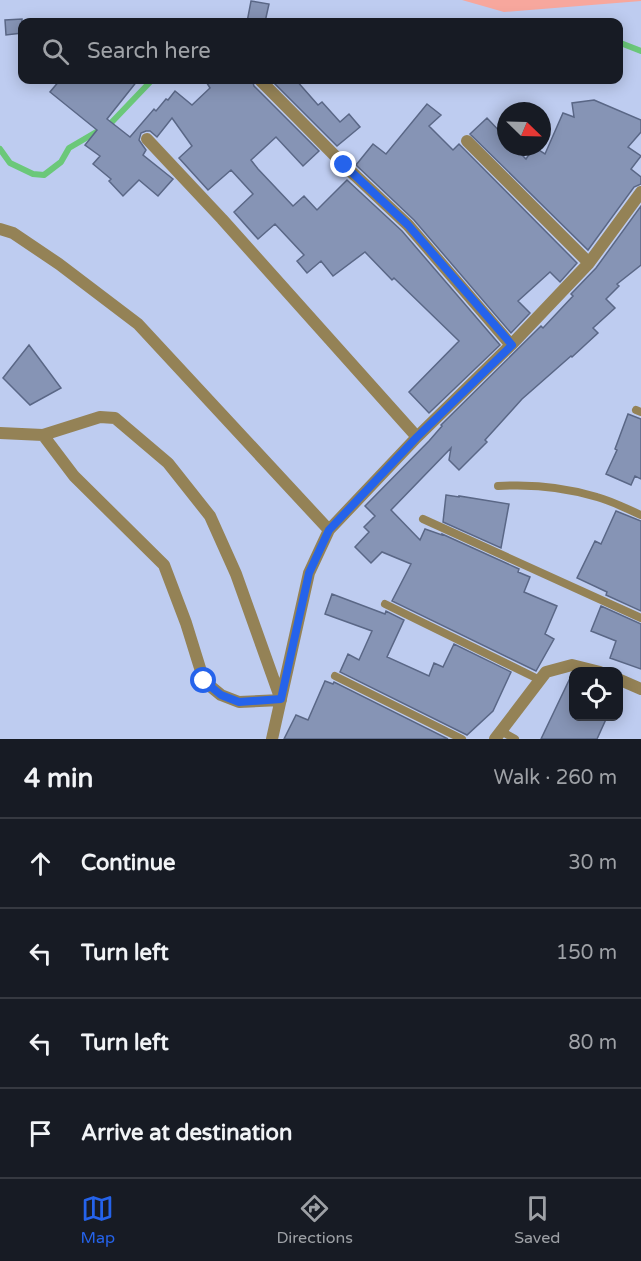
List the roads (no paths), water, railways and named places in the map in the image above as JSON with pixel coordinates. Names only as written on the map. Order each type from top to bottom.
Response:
[{"type":"street","points":[[264,84],[344,165],[408,225],[512,345]]},
{"type":"street","points":[[147,139],[222,219],[417,437]]},
{"type":"street","points":[[467,141],[589,263]]},
{"type":"street","points":[[272,739],[309,573],[329,530],[417,437],[512,345],[589,263],[641,192]]},
{"type":"street","points":[[0,229],[13,233],[59,264],[138,324],[329,530]]},
{"type":"street","points":[[0,433],[43,435],[99,417],[115,418],[168,463],[210,516],[236,574],[281,699]]},
{"type":"street","points":[[43,435],[74,476],[164,565],[186,623],[204,681],[221,695],[239,702],[281,699]]},
{"type":"street","points":[[498,735],[546,672],[572,665],[580,667]]},
{"type":"street","points":[[623,681],[641,689]]},
{"type":"lane","points":[[498,486],[562,488],[598,497],[641,515]]},
{"type":"lane","points":[[423,519],[641,618]]},
{"type":"lane","points":[[385,604],[540,680]]},
{"type":"lane","points":[[335,676],[462,739]]},
{"type":"lane","points":[[498,735],[515,739]]},
{"type":"waterway","points":[[623,44],[641,51]]},
{"type":"waterway","points":[[0,149],[10,163],[33,174],[44,175],[61,162],[69,148],[110,124],[148,84]]}]
